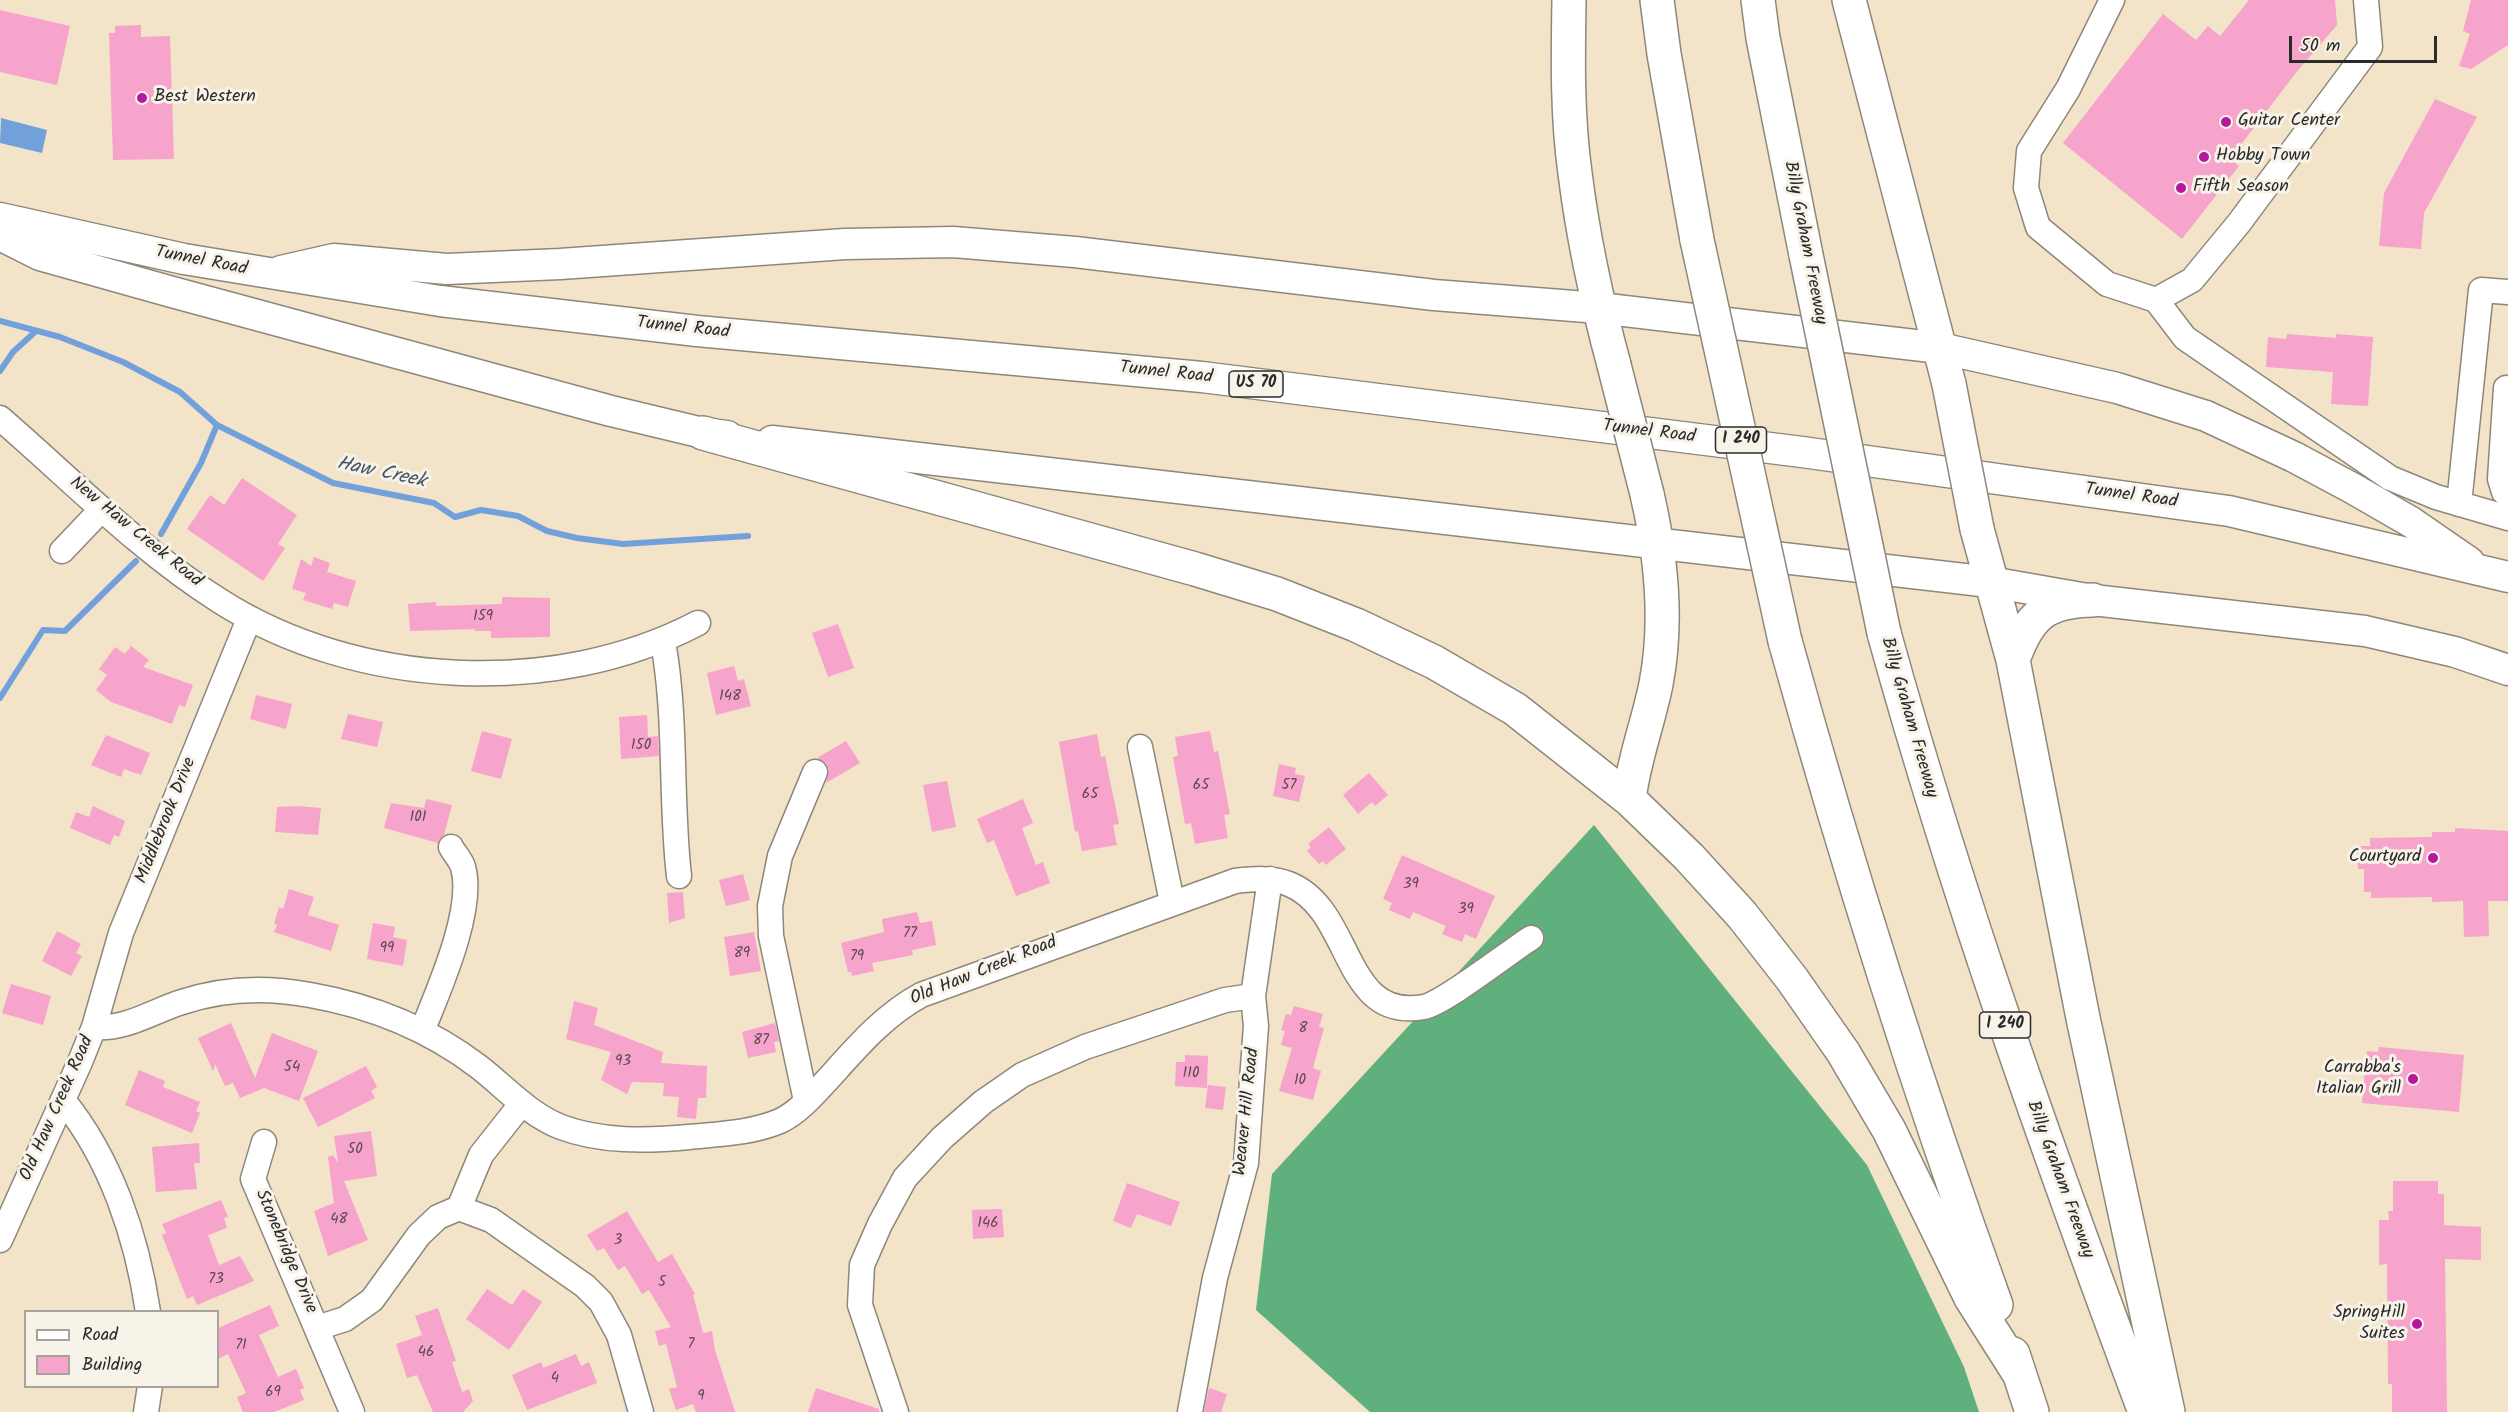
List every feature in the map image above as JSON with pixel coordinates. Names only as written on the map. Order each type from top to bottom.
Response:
[{"type":"highway","points":[[1569,0],[1570,116],[1575,174],[1599,308],[1658,544],[1661,644],[1656,684],[1633,765],[1629,800]]},
{"type":"highway","name":"I 240","points":[[1657,0],[1664,54],[1697,240],[1785,640],[1839,836],[1958,1200],[2032,1412]]},
{"type":"highway","name":"Billy Graham Freeway","points":[[1758,0],[1763,38],[1806,255],[1884,633],[1926,784],[1967,915],[2060,1182],[2145,1412]]},
{"type":"highway","points":[[1849,0],[1949,384],[1977,529],[2013,660],[2083,1018],[2168,1412]]},
{"type":"highway","points":[[703,433],[1195,569],[1277,594],[1434,662],[1515,709],[1629,800],[1689,857],[1742,915],[1792,979],[1843,1052],[1889,1130],[1971,1298],[2020,1375]]},
{"type":"highway","points":[[2013,660],[2023,632],[2047,608],[2067,600],[2093,600]]},
{"type":"main road","name":"Tunnel Road","points":[[0,218],[265,274],[440,301],[685,330],[1202,377],[1814,454],[2229,511],[2496,575]]},
{"type":"main road","points":[[0,235],[51,258],[611,411],[703,433],[1990,582],[2093,600],[2365,631],[2455,652],[2508,670]]},
{"type":"main road","points":[[265,274],[334,259],[447,269],[560,264],[845,244],[953,242],[1099,255],[1434,295],[1599,308],[1940,348],[2117,388],[2206,416],[2294,457],[2352,488],[2496,575]]},
{"type":"street","points":[[2112,0],[2068,89],[2029,151],[2026,188],[2038,226],[2107,284],[2156,300],[2185,338],[2390,478],[2459,504],[2508,518]]},
{"type":"street","points":[[2156,300],[2192,280],[2239,223],[2370,47],[2366,0]]},
{"type":"street","points":[[2459,504],[2481,290],[2508,292]]},
{"type":"street","points":[[2506,388],[2500,479],[2504,492],[2508,494]]},
{"type":"street","name":"New Haw Creek Road","points":[[0,419],[159,558],[249,619],[302,640],[369,660],[424,671],[468,675],[555,670],[663,642],[698,624]]},
{"type":"street","points":[[62,551],[102,509]]},
{"type":"street","name":"Middlebrook Drive","points":[[94,1027],[121,933],[249,619]]},
{"type":"street","points":[[663,642],[669,672],[678,876]]},
{"type":"street","points":[[1140,747],[1172,902]]},
{"type":"street","points":[[806,1101],[771,936],[770,906],[780,856],[815,772]]},
{"type":"street","points":[[423,1029],[460,925],[465,888],[463,866],[451,847]]},
{"type":"street","name":"Old Haw Creek Road","points":[[0,1240],[94,1027],[133,1022],[181,1002],[208,994],[274,989],[340,1001],[382,1013],[423,1029],[454,1048],[522,1104],[560,1126],[581,1133],[625,1139],[668,1139],[764,1126],[781,1120],[806,1101],[882,1021],[921,995],[1235,880],[1270,879],[1289,884],[1315,902],[1326,913],[1349,961],[1372,994],[1385,1004],[1402,1008],[1425,1006],[1443,997],[1531,938]]},
{"type":"street","name":"Weaver Hill Road","points":[[1190,1412],[1215,1278],[1246,1164],[1256,1026],[1253,996],[1270,879]]},
{"type":"street","points":[[896,1412],[860,1305],[862,1265],[879,1224],[905,1178],[942,1138],[983,1102],[1022,1075],[1086,1047],[1225,1000],[1253,996]]},
{"type":"street","points":[[63,1100],[78,1118],[127,1216],[137,1248],[148,1310]]},
{"type":"street","points":[[522,1104],[481,1155],[459,1208],[491,1220],[585,1286],[601,1302],[619,1335],[641,1412]]},
{"type":"street","name":"Stonebridge Drive","points":[[264,1142],[254,1179],[352,1412]]},
{"type":"street","name":"Stonebridge Drive","points":[[317,1328],[345,1319],[372,1300],[419,1235],[438,1216],[459,1208]]},
{"type":"street","points":[[146,1412],[150,1388]]},
{"type":"green space","points":[[1594,825],[1867,1165],[1964,1367],[1979,1412],[1370,1412],[1256,1310],[1272,1174]]},
{"type":"water","points":[[1,118],[47,130],[42,153],[0,143]]},
{"type":"building","points":[[2249,0],[2335,0],[2337,25],[2295,74],[2230,159],[2239,166],[2182,239],[2063,143],[2163,14],[2196,40],[2208,26],[2220,36]]},
{"type":"building","points":[[2471,0],[2508,0],[2508,45],[2471,69],[2459,66],[2470,34],[2463,31]]},
{"type":"building","points":[[0,10],[70,26],[57,85],[0,72]]},
{"type":"building","name":"Best Western","points":[[141,25],[141,37],[170,36],[174,159],[113,160],[109,33],[115,33],[115,26]]},
{"type":"building","points":[[2435,99],[2477,117],[2424,213],[2421,249],[2379,246],[2384,193]]},
{"type":"building","points":[[2287,334],[2336,338],[2336,334],[2373,337],[2368,406],[2331,404],[2333,372],[2266,367],[2268,337],[2286,339]]},
{"type":"building","points":[[242,478],[297,515],[278,544],[285,548],[263,581],[187,529],[210,495],[224,505]]},
{"type":"building","points":[[314,557],[330,563],[327,572],[356,581],[348,607],[334,603],[332,609],[303,600],[306,593],[292,589],[301,559],[311,566]]},
{"type":"building","points":[[502,597],[550,598],[550,637],[491,638],[491,631],[475,631],[475,629],[410,631],[408,604],[436,602],[436,606],[502,604]]},
{"type":"building","points":[[838,624],[854,668],[828,677],[812,633]]},
{"type":"building","points":[[131,646],[149,660],[143,667],[193,685],[185,707],[179,705],[172,724],[111,702],[96,690],[107,675],[99,669],[115,647],[125,654]]},
{"type":"building","points":[[734,666],[738,681],[744,679],[751,706],[716,715],[707,673]]},
{"type":"building","points":[[256,695],[292,704],[286,729],[250,719]]},
{"type":"building","points":[[348,714],[383,722],[377,747],[341,739]]},
{"type":"building","points":[[647,715],[648,737],[658,736],[659,756],[621,759],[619,717]]},
{"type":"building","points":[[482,731],[512,739],[501,779],[471,771]]},
{"type":"building","points":[[1210,731],[1214,752],[1218,751],[1230,814],[1224,815],[1228,838],[1195,844],[1191,823],[1185,824],[1173,757],[1178,756],[1175,737]]},
{"type":"building","points":[[1097,734],[1101,757],[1105,756],[1119,824],[1113,825],[1117,845],[1082,851],[1078,831],[1075,832],[1059,742]]},
{"type":"building","points":[[106,735],[150,753],[141,775],[124,769],[121,777],[91,765]]},
{"type":"building","points":[[846,741],[860,763],[826,783],[829,770],[826,763],[817,758]]},
{"type":"building","points":[[1279,764],[1296,768],[1295,774],[1305,776],[1299,802],[1273,796]]},
{"type":"building","points":[[1369,773],[1388,795],[1375,806],[1372,802],[1358,814],[1343,795]]},
{"type":"building","points":[[947,781],[956,827],[932,832],[923,785]]},
{"type":"building","points":[[426,799],[452,805],[444,835],[438,843],[384,828],[391,803],[424,808]]},
{"type":"building","points":[[1023,799],[1033,823],[1022,828],[1036,865],[1043,862],[1050,883],[1016,896],[994,840],[987,843],[977,819]]},
{"type":"building","points":[[93,806],[125,821],[119,837],[114,835],[110,845],[70,828],[76,812],[89,817]]},
{"type":"building","points":[[277,807],[321,808],[318,835],[275,832]]},
{"type":"building","points":[[1329,827],[1346,849],[1326,865],[1323,861],[1319,864],[1307,851],[1311,847],[1308,844]]},
{"type":"building","name":"Courtyard","points":[[2455,828],[2508,831],[2508,901],[2488,901],[2489,936],[2464,937],[2463,901],[2432,902],[2432,897],[2371,898],[2371,892],[2364,892],[2364,869],[2358,869],[2357,846],[2370,846],[2370,838],[2432,837],[2432,832],[2455,832]]},
{"type":"building","points":[[1402,855],[1495,896],[1476,939],[1465,934],[1462,942],[1442,934],[1446,926],[1413,912],[1410,919],[1389,910],[1392,903],[1383,899]]},
{"type":"building","points":[[743,874],[750,900],[726,906],[719,880]]},
{"type":"building","points":[[289,889],[314,897],[308,915],[339,925],[331,951],[274,932],[279,907],[283,909]]},
{"type":"building","points":[[683,892],[685,918],[669,923],[667,893]]},
{"type":"building","points":[[917,912],[920,923],[932,921],[936,945],[912,950],[913,955],[872,963],[874,971],[852,976],[851,972],[848,972],[841,943],[884,932],[882,919]]},
{"type":"building","points":[[373,923],[395,927],[393,937],[407,940],[403,966],[367,959]]},
{"type":"building","points":[[57,931],[81,944],[76,953],[82,956],[71,976],[42,961]]},
{"type":"building","points":[[754,932],[761,971],[730,976],[724,937]]},
{"type":"building","points":[[11,984],[51,996],[43,1025],[2,1013]]},
{"type":"building","points":[[574,1001],[598,1008],[594,1025],[663,1052],[661,1063],[707,1066],[706,1098],[698,1098],[696,1119],[677,1117],[679,1097],[663,1096],[664,1083],[632,1082],[627,1094],[601,1080],[611,1052],[566,1039]]},
{"type":"building","points":[[1294,1006],[1323,1014],[1319,1027],[1324,1028],[1313,1068],[1321,1071],[1313,1100],[1279,1091],[1292,1048],[1281,1045],[1285,1031],[1281,1030],[1286,1014],[1291,1015]]},
{"type":"building","points":[[231,1023],[255,1078],[272,1033],[318,1051],[299,1101],[264,1088],[240,1098],[233,1083],[225,1086],[215,1064],[213,1071],[198,1038]]},
{"type":"building","points":[[775,1023],[779,1041],[774,1042],[776,1052],[748,1058],[742,1032]]},
{"type":"building","name":"Carrabba's Italian Grill","points":[[2379,1047],[2464,1055],[2459,1112],[2362,1103],[2367,1051],[2378,1052]]},
{"type":"building","points":[[1185,1055],[1208,1056],[1207,1088],[1175,1086],[1176,1062],[1185,1062]]},
{"type":"building","points":[[366,1066],[377,1087],[371,1091],[375,1098],[318,1127],[303,1098]]},
{"type":"building","points":[[139,1070],[165,1081],[163,1087],[200,1102],[196,1111],[200,1113],[192,1133],[125,1105]]},
{"type":"building","points":[[1208,1085],[1226,1087],[1223,1110],[1205,1108]]},
{"type":"building","points":[[371,1131],[377,1176],[344,1181],[368,1240],[328,1256],[314,1211],[334,1203],[328,1157],[333,1155],[338,1163],[334,1136]]},
{"type":"building","points":[[199,1143],[200,1163],[194,1163],[197,1189],[156,1192],[152,1147]]},
{"type":"building","name":"SpringHill Suites","points":[[2393,1181],[2438,1181],[2438,1194],[2444,1194],[2444,1225],[2481,1227],[2481,1260],[2445,1259],[2447,1412],[2392,1412],[2392,1384],[2388,1384],[2387,1264],[2379,1265],[2379,1220],[2389,1220],[2388,1211],[2393,1211]]},
{"type":"building","points":[[1127,1183],[1180,1202],[1171,1226],[1137,1214],[1131,1228],[1113,1221]]},
{"type":"building","points":[[221,1200],[228,1217],[224,1218],[227,1228],[208,1235],[219,1265],[240,1256],[254,1281],[197,1305],[193,1296],[187,1299],[162,1235],[166,1233],[162,1224]]},
{"type":"building","points":[[1002,1209],[1004,1237],[973,1239],[972,1210]]},
{"type":"building","points":[[627,1211],[658,1262],[672,1254],[695,1294],[693,1295],[703,1333],[712,1331],[715,1350],[735,1412],[696,1412],[693,1404],[676,1410],[669,1389],[677,1387],[666,1344],[659,1346],[655,1331],[671,1327],[649,1290],[642,1294],[625,1266],[618,1270],[604,1248],[597,1251],[587,1235]]},
{"type":"building","points":[[487,1289],[512,1305],[523,1289],[542,1302],[509,1350],[466,1319]]},
{"type":"building","points":[[270,1305],[279,1326],[259,1335],[278,1377],[296,1369],[304,1388],[300,1390],[304,1400],[274,1412],[243,1412],[237,1397],[246,1393],[228,1354],[219,1358],[219,1328]]},
{"type":"building","points":[[438,1308],[456,1361],[452,1362],[462,1392],[469,1389],[473,1401],[463,1412],[433,1412],[417,1375],[407,1378],[396,1344],[422,1335],[415,1316]]},
{"type":"building","points":[[576,1354],[581,1366],[589,1362],[597,1383],[527,1410],[512,1375],[541,1362],[543,1368]]},
{"type":"building","points":[[816,1388],[879,1409],[879,1412],[808,1412]]},
{"type":"building","points":[[1209,1388],[1227,1394],[1221,1412],[1204,1412]]},
{"type":"waterway","name":"Haw Creek","points":[[0,321],[60,337],[123,362],[180,392],[217,425],[333,483],[434,503],[455,517],[481,510],[518,516],[547,531],[577,538],[623,544],[748,536]]},
{"type":"waterway","points":[[0,371],[13,352],[36,331]]},
{"type":"waterway","points":[[161,534],[201,463],[217,425]]},
{"type":"waterway","points":[[0,698],[43,630],[65,631],[136,561]]},
{"type":"place","name":"Best Western","points":[[142,98]]},
{"type":"place","name":"Guitar Center","points":[[2226,122]]},
{"type":"place","name":"Hobby Town","points":[[2204,157]]},
{"type":"place","name":"Fifth Season","points":[[2181,188]]},
{"type":"place","name":"Courtyard","points":[[2433,858]]},
{"type":"place","name":"Carrabba's Italian Grill","points":[[2413,1079]]},
{"type":"place","name":"SpringHill Suites","points":[[2417,1324]]}]
